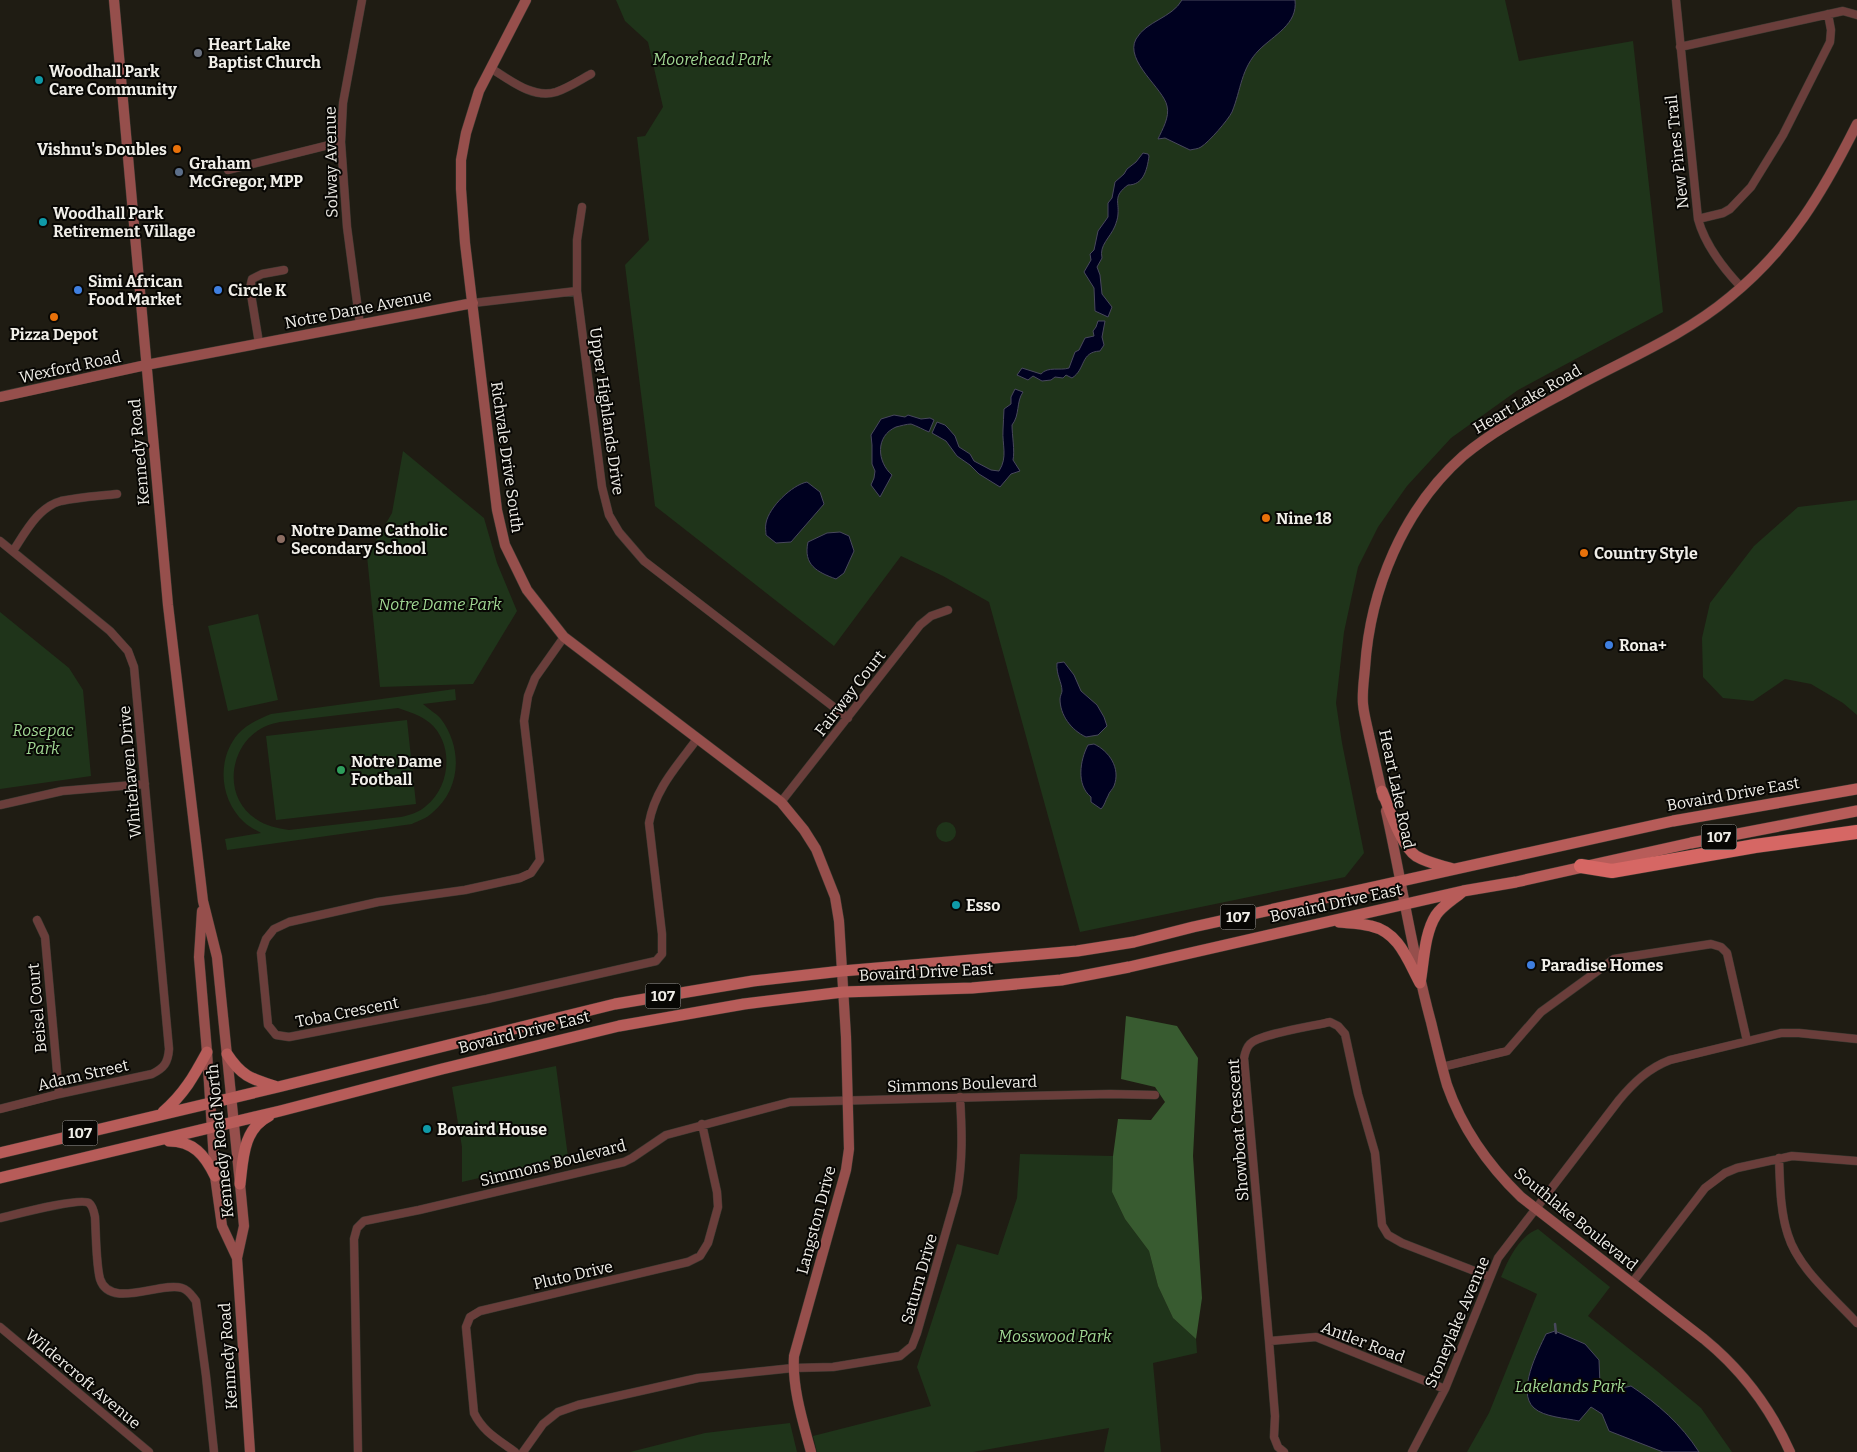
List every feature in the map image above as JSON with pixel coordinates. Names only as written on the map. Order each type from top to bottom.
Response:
[{"type":"highway","points":[[1581,866],[1612,871],[1755,846],[1857,832]]},
{"type":"main road","name":"Bovaird Drive East","points":[[0,1153],[615,1004],[753,981],[842,971],[1086,950],[1134,942],[1192,927],[1673,821],[1857,789]]},
{"type":"main road","points":[[1382,791],[1407,846],[1414,855],[1428,862],[1455,869]]},
{"type":"main road","name":"Bovaird Drive East","points":[[0,1178],[280,1111],[442,1068],[619,1026],[744,1004],[843,992],[972,988],[1061,980],[1129,967],[1404,904],[1516,882],[1692,842],[1857,811]]},
{"type":"main road","points":[[1420,984],[1428,932],[1432,922],[1440,910],[1463,891]]},
{"type":"main road","points":[[1330,921],[1371,926],[1390,934],[1398,942],[1420,984]]},
{"type":"main road","points":[[161,1114],[178,1099],[190,1084],[207,1052]]},
{"type":"main road","points":[[227,1054],[236,1068],[244,1074],[278,1087]]},
{"type":"main road","points":[[240,1184],[245,1146],[251,1134],[262,1120],[280,1111]]},
{"type":"main road","points":[[152,1142],[181,1142],[193,1148],[203,1155],[215,1176]]},
{"type":"street","name":"Kennedy Road","points":[[114,0],[168,605],[203,901]]},
{"type":"street","name":"Solway Avenue","points":[[360,324],[347,227],[341,142],[343,103],[362,0]]},
{"type":"street","name":"Richvale Drive South","points":[[526,0],[479,91],[472,110],[461,160],[465,243],[496,510],[505,544],[527,590],[564,638],[781,802],[804,830],[816,848],[825,867],[835,897],[839,921],[843,992]]},
{"type":"street","name":"New Pines Trail","points":[[1676,0],[1698,219],[1706,239],[1726,271],[1741,288]]},
{"type":"street","points":[[1680,47],[1843,11],[1849,11],[1857,15]]},
{"type":"street","points":[[1698,219],[1723,212],[1730,208],[1757,178],[1783,135],[1830,42],[1831,30],[1828,14]]},
{"type":"street","points":[[492,69],[527,90],[544,93],[556,92],[591,74]]},
{"type":"street","name":"Heart Lake Road","points":[[1404,904],[1363,705],[1366,655],[1372,618],[1386,569],[1395,549],[1420,506],[1453,466],[1483,441],[1532,410],[1690,327],[1741,288],[1777,251],[1810,210],[1857,124]]},
{"type":"street","points":[[228,170],[341,142]]},
{"type":"street","name":"Upper Highlands Drive","points":[[582,207],[577,240],[577,291],[602,487],[609,515],[619,532],[644,561],[848,718]]},
{"type":"street","points":[[259,343],[250,288],[252,279],[262,274],[284,270]]},
{"type":"street","name":"Notre Dame Avenue","points":[[146,365],[473,303],[577,291]]},
{"type":"street","name":"Wexford Road","points":[[0,398],[146,365]]},
{"type":"street","points":[[13,551],[31,523],[46,509],[60,501],[117,494]]},
{"type":"street","name":"Whitehaven Drive","points":[[0,540],[110,631],[128,651],[134,667],[169,1034],[168,1062]]},
{"type":"street","name":"Fairway Court","points":[[781,802],[920,625],[931,616],[948,610]]},
{"type":"street","name":"Toba Crescent","points":[[564,638],[535,678],[528,696],[524,721],[540,860],[531,873],[520,878],[465,890],[378,902],[289,922],[274,929],[266,939],[261,953],[268,1025],[276,1035],[289,1037],[487,999],[656,961],[662,954],[662,934],[649,823],[652,807],[659,791],[697,739]]},
{"type":"street","points":[[0,805],[62,791],[145,784]]},
{"type":"street","name":"Kennedy Road North","points":[[203,901],[199,957],[215,1176],[222,1226],[237,1258]]},
{"type":"street","name":"Kennedy Road North","points":[[203,901],[217,957],[240,1184],[244,1226],[237,1258]]},
{"type":"street","name":"Southlake Boulevard","points":[[1404,904],[1420,984],[1442,1067],[1453,1100],[1478,1148],[1502,1178],[1536,1209],[1704,1339],[1730,1362],[1766,1405],[1790,1452]]},
{"type":"street","name":"Beisel Court","points":[[37,920],[45,937],[59,1094]]},
{"type":"street","points":[[1442,1067],[1506,1051],[1541,1012],[1614,959],[1711,944],[1721,947],[1727,953],[1747,1041]]},
{"type":"street","name":"Langston Drive","points":[[811,1452],[801,1413],[793,1368],[794,1356],[846,1170],[849,1149],[843,992]]},
{"type":"street","name":"Showboat Crescent","points":[[1284,1452],[1278,1447],[1274,1437],[1269,1341],[1244,1058],[1245,1050],[1250,1043],[1266,1036],[1330,1022],[1338,1026],[1345,1034],[1358,1094],[1375,1153],[1380,1218],[1384,1230],[1392,1238],[1402,1243],[1490,1277]]},
{"type":"street","name":"Stoneylake Avenue","points":[[1412,1452],[1445,1389],[1490,1277],[1506,1248],[1623,1095],[1636,1081],[1670,1060],[1789,1033],[1857,1039]]},
{"type":"street","name":"Adam Street","points":[[0,1109],[152,1074],[162,1069],[168,1062]]},
{"type":"street","name":"Simmons Boulevard","points":[[358,1452],[354,1239],[357,1228],[364,1221],[624,1162],[666,1134],[790,1102],[1110,1094],[1155,1096]]},
{"type":"street","name":"Saturn Drive","points":[[793,1368],[833,1367],[900,1356],[912,1346],[918,1333],[957,1193],[962,1153],[960,1097]]},
{"type":"street","name":"Pluto Drive","points":[[515,1452],[486,1432],[474,1413],[466,1327],[470,1317],[480,1311],[688,1262],[700,1256],[708,1243],[718,1207],[717,1192],[702,1124]]},
{"type":"street","points":[[1632,1283],[1705,1188],[1725,1173],[1737,1168],[1779,1158],[1803,1156],[1857,1161]]},
{"type":"street","points":[[1779,1158],[1782,1211],[1792,1246],[1804,1265],[1857,1323]]},
{"type":"street","points":[[0,1218],[68,1202],[84,1201],[93,1208],[100,1278],[106,1288],[120,1294],[182,1288],[191,1294],[196,1301],[214,1452]]},
{"type":"street","name":"Kennedy Road","points":[[237,1258],[250,1452]]},
{"type":"street","name":"Wildercroft Avenue","points":[[0,1327],[149,1452]]},
{"type":"street","name":"Antler Road","points":[[1269,1341],[1316,1337],[1445,1389]]},
{"type":"street","points":[[523,1452],[543,1424],[558,1412],[578,1405],[698,1378],[793,1368]]},
{"type":"green space","name":"Moorehead Park","points":[[616,0],[1505,0],[1519,61],[1633,41],[1663,312],[1518,390],[1451,438],[1407,486],[1378,527],[1358,567],[1344,632],[1336,703],[1364,853],[1345,877],[1080,932],[989,602],[943,576],[901,556],[834,646],[655,506],[625,265],[649,240],[637,137],[645,136],[663,107],[648,42],[625,21]]},
{"type":"green space","name":"Notre Dame Park","points":[[403,451],[484,518],[497,563],[517,611],[473,684],[380,687],[367,556],[392,513]]},
{"type":"green space","points":[[1857,500],[1857,715],[1843,703],[1811,684],[1785,679],[1753,701],[1723,698],[1703,677],[1702,638],[1710,603],[1754,546],[1798,507]]},
{"type":"green space","name":"Rosepac Park","points":[[0,612],[69,668],[83,690],[91,776],[0,789]]},
{"type":"green space","points":[[258,614],[278,700],[228,711],[208,626]]},
{"type":"green space","points":[[455,689],[456,700],[423,704],[441,719],[453,743],[456,768],[449,792],[442,803],[430,815],[412,824],[227,850],[225,839],[261,833],[244,822],[230,803],[224,780],[226,756],[231,744],[245,727],[271,714]],"holes":[[[398,708],[419,716],[430,723],[438,732],[446,753],[445,776],[441,788],[424,808],[418,812],[401,817],[289,830],[260,821],[245,810],[238,798],[234,785],[234,772],[242,747],[251,736],[262,728],[280,722]]]},
{"type":"green space","name":"Notre Dame Football","points":[[407,720],[416,804],[276,820],[266,736]]},
{"type":"green space","points":[[942,822],[950,822],[956,828],[956,836],[950,842],[942,842],[936,836],[936,828]]},
{"type":"green space","points":[[1126,1016],[1177,1026],[1198,1058],[1193,1156],[1202,1298],[1196,1339],[1173,1318],[1158,1286],[1149,1251],[1125,1219],[1112,1192],[1113,1156],[1118,1119],[1151,1120],[1165,1102],[1155,1087],[1121,1079]]},
{"type":"green space","points":[[556,1066],[568,1157],[462,1182],[462,1147],[452,1087]]},
{"type":"green space","name":"Mosswood Park","points":[[1020,1154],[1113,1156],[1112,1192],[1125,1219],[1149,1251],[1158,1286],[1173,1318],[1196,1339],[1197,1353],[1153,1363],[1161,1452],[1104,1452],[1109,1428],[973,1452],[817,1452],[813,1436],[931,1406],[917,1367],[957,1244],[998,1255],[1017,1198]]},
{"type":"green space","name":"Lakelands Park","points":[[1538,1229],[1610,1287],[1588,1316],[1701,1408],[1732,1452],[1467,1452],[1489,1413],[1537,1294],[1501,1277],[1511,1256],[1520,1243],[1531,1232]]},
{"type":"green space","points":[[790,1423],[797,1452],[630,1452],[705,1433]]},
{"type":"water","points":[[1182,0],[1295,0],[1293,16],[1289,22],[1259,50],[1248,64],[1230,116],[1204,144],[1199,148],[1190,150],[1165,138],[1158,139],[1167,119],[1167,106],[1159,91],[1140,65],[1135,56],[1134,47],[1140,33],[1172,11]]},
{"type":"water","points":[[1143,153],[1149,156],[1145,172],[1141,180],[1128,185],[1120,192],[1117,220],[1103,245],[1102,258],[1097,267],[1102,294],[1112,307],[1108,317],[1095,311],[1094,288],[1084,272],[1091,260],[1090,254],[1094,250],[1098,231],[1108,217],[1108,203],[1112,198],[1115,182]]},
{"type":"water","points":[[1098,321],[1105,321],[1102,337],[1104,345],[1100,351],[1089,354],[1072,378],[1066,375],[1063,378],[1055,377],[1051,380],[1042,381],[1033,376],[1028,380],[1017,375],[1022,368],[1041,374],[1051,369],[1069,368],[1075,352],[1079,350],[1085,338],[1094,336],[1093,331]]},
{"type":"water","points":[[1015,389],[1023,392],[1012,425],[1013,460],[1020,471],[1011,474],[1000,487],[979,474],[957,456],[946,441],[932,433],[937,422],[945,425],[955,436],[959,447],[970,454],[974,461],[991,470],[999,471],[1004,456],[1004,409],[1011,404],[1011,397]]},
{"type":"water","points":[[894,415],[905,417],[908,415],[934,420],[929,432],[909,424],[896,427],[884,436],[881,456],[887,470],[892,475],[880,497],[871,485],[875,471],[872,464],[871,435],[881,419]]},
{"type":"water","points":[[807,482],[820,492],[824,504],[791,542],[776,543],[766,535],[768,517],[776,504],[788,492]]},
{"type":"water","points":[[840,532],[849,536],[854,551],[844,573],[836,579],[823,574],[813,566],[807,550],[808,542],[827,533]]},
{"type":"water","points":[[1064,662],[1074,675],[1081,691],[1097,705],[1104,717],[1107,726],[1098,735],[1086,737],[1071,726],[1064,716],[1060,699],[1062,688],[1057,663]]},
{"type":"water","points":[[1094,744],[1109,756],[1116,773],[1114,786],[1101,809],[1091,802],[1091,797],[1086,792],[1081,779],[1081,765],[1085,751],[1088,745]]},
{"type":"water","points":[[1555,1331],[1585,1344],[1599,1360],[1600,1385],[1610,1391],[1631,1386],[1668,1415],[1685,1432],[1699,1452],[1663,1452],[1609,1431],[1602,1414],[1591,1407],[1579,1421],[1549,1415],[1534,1408],[1529,1401],[1527,1392],[1530,1371],[1546,1334]]},
{"type":"waterway","points":[[1555,1324],[1556,1333]]},
{"type":"place","name":"Heart Lake Baptist Church","points":[[198,53]]},
{"type":"place","name":"Woodhall Park Care Community","points":[[39,80]]},
{"type":"place","name":"Vishnu's Doubles","points":[[177,149]]},
{"type":"place","name":"Graham McGregor, MPP","points":[[179,172]]},
{"type":"place","name":"Woodhall Park Retirement Village","points":[[43,222]]},
{"type":"place","name":"Simi African Food Market","points":[[78,290]]},
{"type":"place","name":"Circle K","points":[[218,290]]},
{"type":"place","name":"Pizza Depot","points":[[54,317]]},
{"type":"place","name":"Nine 18","points":[[1266,518]]},
{"type":"place","name":"Notre Dame Catholic Secondary School","points":[[281,539]]},
{"type":"place","name":"Country Style","points":[[1584,553]]},
{"type":"place","name":"Rona+","points":[[1609,645]]},
{"type":"place","name":"Notre Dame Football","points":[[341,770]]},
{"type":"place","name":"Esso","points":[[956,905]]},
{"type":"place","name":"Paradise Homes","points":[[1531,965]]},
{"type":"place","name":"Bovaird House","points":[[427,1129]]}]
